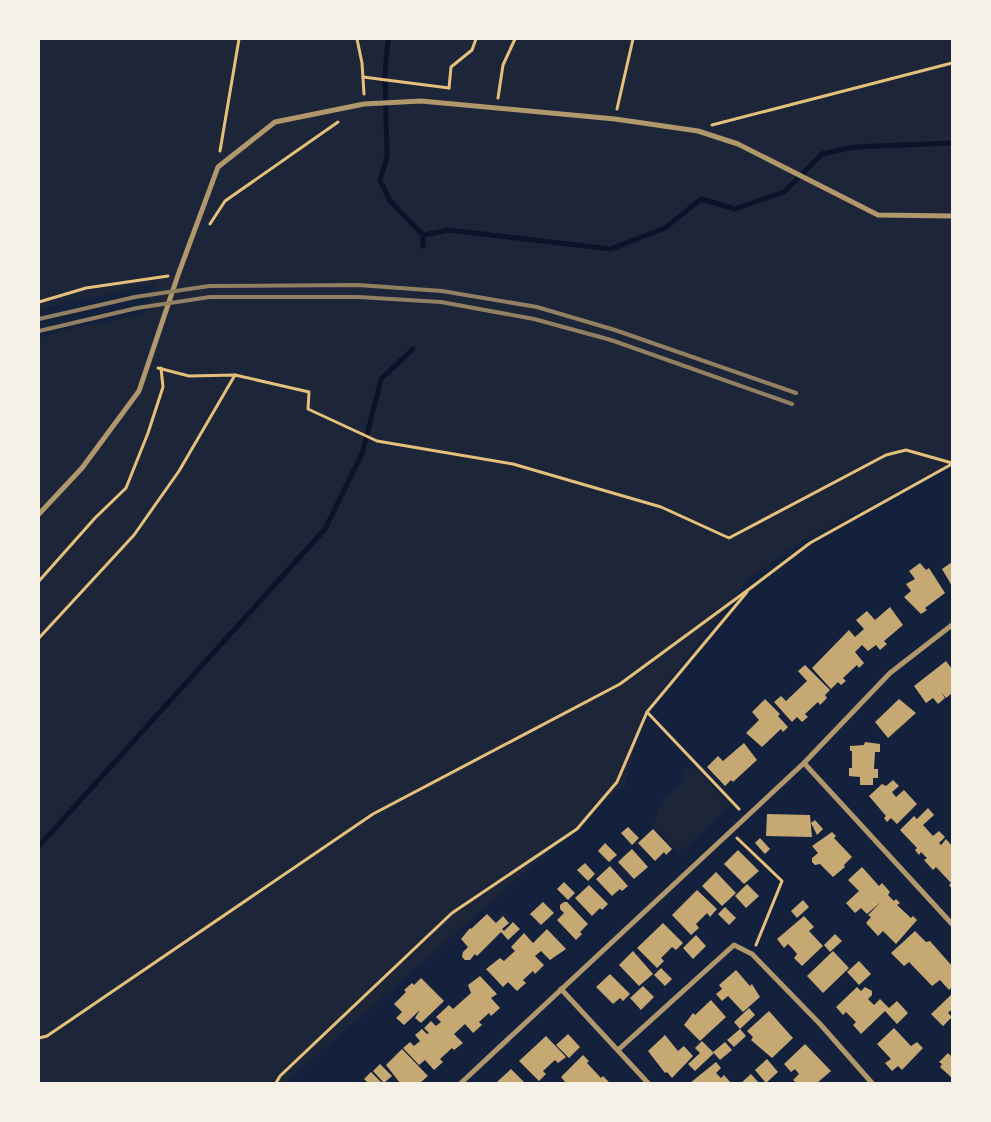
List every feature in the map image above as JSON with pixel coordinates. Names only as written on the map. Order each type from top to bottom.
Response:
[{"type":"street","points":[[39,514],[87,461],[139,390],[218,166],[274,122],[364,104],[421,101],[615,119],[698,131],[738,144],[878,215],[952,216]]},
{"type":"street","points":[[461,1083],[804,763],[890,673],[952,625]]},
{"type":"street","points":[[804,763],[952,924]]},
{"type":"street","points":[[618,1050],[734,945],[752,954],[821,1025],[872,1083]]},
{"type":"street","points":[[561,989],[648,1083]]},
{"type":"path","points":[[218,166],[239,39]]},
{"type":"path","points":[[357,39],[363,76],[364,104]]},
{"type":"path","points":[[447,104],[451,68],[472,50],[476,39]]},
{"type":"path","points":[[497,109],[502,65],[514,39]]},
{"type":"path","points":[[615,119],[634,39]]},
{"type":"path","points":[[698,131],[716,123],[952,63]]},
{"type":"path","points":[[363,76],[394,82],[449,88]]},
{"type":"path","points":[[209,225],[225,201],[341,120]]},
{"type":"path","points":[[39,302],[86,288],[178,275]]},
{"type":"path","points":[[39,581],[95,518],[126,488],[148,434],[163,387],[161,359]]},
{"type":"path","points":[[148,366],[189,376],[235,376],[309,392],[308,409],[377,441],[513,464],[661,507],[729,538],[886,454],[906,450],[952,464]]},
{"type":"path","points":[[39,638],[134,535],[179,471],[235,376]]},
{"type":"path","points":[[39,1038],[47,1036],[373,814],[620,684],[810,543],[952,464]]},
{"type":"path","points":[[276,1083],[280,1076],[452,913],[577,829],[616,782],[647,712],[752,587]]},
{"type":"path","points":[[647,712],[746,817]]},
{"type":"path","points":[[730,832],[782,881],[752,954]]},
{"type":"shaded area","points":[[39,39],[952,39],[952,463],[806,539],[750,577],[645,711],[625,784],[285,1083],[39,1083],[39,338],[73,328],[145,314],[155,284],[39,309]]},
{"type":"shaded area","points":[[682,768],[697,769],[730,806],[679,853],[652,824],[655,822],[661,801],[685,780]]},
{"type":"building","points":[[952,562],[952,586],[942,569]]},
{"type":"building","points":[[920,563],[926,570],[929,568],[945,593],[925,608],[927,610],[921,614],[904,597],[911,591],[906,584],[915,579],[909,571]]},
{"type":"building","points":[[890,607],[903,625],[884,641],[887,644],[880,650],[876,645],[868,651],[862,645],[855,652],[864,663],[859,668],[857,665],[843,678],[846,681],[841,685],[838,682],[831,689],[812,668],[849,630],[855,637],[864,629],[856,620],[867,611],[875,620]]},
{"type":"building","points":[[946,661],[952,669],[952,693],[946,698],[941,692],[945,698],[938,704],[933,698],[926,703],[914,686]]},
{"type":"building","points":[[805,665],[830,690],[825,695],[827,698],[820,705],[818,702],[805,714],[808,717],[802,722],[797,717],[792,722],[774,702],[781,696],[786,701],[807,681],[798,671]]},
{"type":"building","points":[[765,699],[780,714],[778,716],[788,727],[783,732],[781,729],[762,747],[746,733],[759,720],[752,712]]},
{"type":"building","points":[[899,699],[916,713],[888,738],[875,722]]},
{"type":"building","points":[[865,742],[880,744],[880,752],[875,752],[874,769],[878,769],[878,778],[873,778],[873,785],[860,785],[860,777],[849,776],[849,768],[852,768],[852,751],[850,751],[850,746],[864,745]]},
{"type":"building","points":[[744,743],[757,760],[733,782],[731,780],[725,786],[707,767],[718,756],[723,761]]},
{"type":"building","points":[[893,780],[899,786],[892,792],[896,797],[904,790],[917,804],[897,824],[891,818],[887,822],[884,818],[886,816],[869,796],[882,784],[886,786]]},
{"type":"building","points":[[928,808],[934,815],[923,825],[933,836],[939,831],[945,837],[939,843],[941,845],[946,839],[952,846],[952,889],[949,885],[951,883],[936,867],[933,870],[924,860],[927,858],[921,852],[919,855],[915,850],[917,848],[900,830],[914,816],[917,819]]},
{"type":"building","points":[[767,814],[810,815],[812,837],[766,836]]},
{"type":"building","points":[[815,820],[823,829],[817,835],[811,823]]},
{"type":"building","points":[[628,827],[639,838],[632,845],[621,833]]},
{"type":"building","points":[[653,829],[672,849],[666,855],[664,852],[655,861],[638,843]]},
{"type":"building","points":[[832,832],[836,836],[834,838],[852,857],[844,865],[845,867],[833,877],[820,864],[815,865],[812,862],[812,858],[818,853],[812,846]]},
{"type":"building","points":[[760,838],[770,849],[765,854],[755,843]]},
{"type":"building","points":[[605,843],[617,855],[609,862],[598,851]]},
{"type":"building","points":[[632,849],[648,867],[634,879],[618,862]]},
{"type":"building","points":[[738,850],[759,871],[744,884],[724,864]]},
{"type":"building","points":[[585,863],[595,874],[588,881],[577,870]]},
{"type":"building","points":[[610,866],[628,886],[622,891],[620,889],[612,896],[596,879]]},
{"type":"building","points":[[862,867],[879,886],[882,883],[890,892],[888,895],[894,901],[896,899],[900,903],[897,905],[911,918],[913,916],[917,920],[896,944],[883,931],[878,936],[866,923],[871,917],[868,915],[881,902],[867,914],[861,908],[855,913],[846,903],[859,891],[848,880]]},
{"type":"building","points":[[716,872],[736,893],[722,906],[702,886]]},
{"type":"building","points":[[564,882],[575,893],[568,900],[557,889]]},
{"type":"building","points":[[747,884],[759,896],[746,908],[735,896]]},
{"type":"building","points":[[589,885],[608,904],[602,910],[600,908],[592,916],[575,898]]},
{"type":"building","points":[[697,890],[717,909],[710,917],[707,913],[696,924],[699,928],[691,935],[672,915]]},
{"type":"building","points":[[803,900],[809,907],[797,918],[791,911]]},
{"type":"building","points":[[543,902],[554,913],[541,925],[530,914]]},
{"type":"building","points":[[567,902],[588,924],[580,932],[582,934],[576,940],[557,920],[564,913],[560,909],[560,905]]},
{"type":"building","points":[[725,907],[736,918],[729,925],[718,914]]},
{"type":"building","points":[[487,914],[496,923],[503,916],[509,923],[502,929],[504,931],[513,922],[520,929],[508,940],[501,932],[477,956],[475,954],[470,960],[465,960],[462,957],[463,952],[468,947],[461,939],[470,928]]},
{"type":"building","points":[[804,916],[814,927],[809,931],[823,946],[802,966],[794,958],[797,954],[793,949],[788,944],[784,948],[777,939]]},
{"type":"building","points":[[663,923],[683,943],[676,950],[672,947],[661,958],[664,961],[657,968],[637,948]]},
{"type":"building","points":[[547,929],[566,949],[550,960],[541,951],[535,956],[544,965],[535,974],[533,971],[523,980],[526,983],[517,991],[508,982],[503,987],[486,969],[500,958],[504,961],[515,951],[511,947],[524,933],[533,943]]},
{"type":"building","points":[[915,931],[926,942],[930,941],[952,966],[952,987],[949,990],[940,980],[932,986],[909,962],[904,966],[891,953]]},
{"type":"building","points":[[835,934],[842,941],[830,952],[824,945]]},
{"type":"building","points":[[696,935],[706,946],[693,959],[683,948]]},
{"type":"building","points":[[633,951],[653,974],[639,986],[619,965]]},
{"type":"building","points":[[833,951],[849,968],[823,993],[807,976]]},
{"type":"building","points":[[859,961],[871,974],[859,985],[847,972]]},
{"type":"building","points":[[661,968],[672,979],[665,986],[654,975]]},
{"type":"building","points":[[736,970],[750,986],[752,984],[760,997],[743,1012],[728,996],[722,1001],[716,994],[722,989],[719,985]]},
{"type":"building","points":[[610,974],[630,994],[623,1001],[620,998],[613,1004],[596,987]]},
{"type":"building","points":[[480,976],[497,994],[491,998],[500,1008],[491,1016],[489,1013],[479,1022],[482,1025],[473,1033],[465,1024],[454,1034],[463,1043],[454,1050],[452,1048],[440,1059],[443,1062],[434,1070],[425,1060],[419,1065],[403,1048],[410,1042],[414,1046],[420,1041],[415,1035],[422,1029],[427,1034],[429,1033],[424,1028],[431,1021],[436,1026],[441,1022],[436,1017],[449,1005],[453,1009],[471,993],[468,985]]},
{"type":"building","points":[[421,978],[444,1001],[421,1023],[415,1018],[420,1010],[404,1025],[396,1018],[402,1012],[394,1004],[406,992],[404,990],[412,983],[414,985]]},
{"type":"building","points":[[643,986],[654,997],[641,1010],[630,998]]},
{"type":"building","points":[[857,987],[861,991],[865,987],[872,991],[872,995],[868,999],[874,1005],[880,999],[889,1008],[897,1001],[908,1013],[897,1024],[885,1011],[861,1034],[853,1025],[856,1022],[846,1012],[843,1015],[836,1007]]},
{"type":"building","points":[[952,994],[952,1009],[948,1013],[952,1017],[943,1026],[931,1014]]},
{"type":"building","points":[[711,1000],[726,1017],[700,1041],[684,1025],[693,1013],[695,1015]]},
{"type":"building","points":[[749,1008],[755,1015],[740,1029],[734,1022]]},
{"type":"building","points":[[769,1011],[793,1038],[772,1058],[751,1040],[753,1037],[747,1031]]},
{"type":"building","points":[[894,1028],[911,1046],[917,1042],[923,1048],[902,1070],[898,1066],[892,1071],[885,1063],[891,1059],[877,1044]]},
{"type":"building","points":[[740,1029],[746,1036],[734,1047],[727,1040]]},
{"type":"building","points":[[568,1034],[580,1047],[569,1058],[556,1045]]},
{"type":"building","points":[[665,1035],[678,1051],[684,1046],[693,1056],[672,1078],[667,1072],[665,1073],[648,1051]]},
{"type":"building","points":[[546,1036],[566,1057],[558,1063],[555,1060],[543,1071],[546,1074],[539,1081],[519,1061]]},
{"type":"building","points":[[702,1041],[714,1053],[695,1071],[688,1064],[700,1053],[695,1048]]},
{"type":"building","points":[[725,1042],[732,1050],[720,1060],[713,1052]]},
{"type":"building","points":[[805,1044],[831,1071],[817,1083],[797,1083],[793,1080],[799,1074],[795,1069],[791,1072],[784,1064]]},
{"type":"building","points":[[402,1049],[428,1076],[420,1083],[400,1083],[386,1065]]},
{"type":"building","points":[[948,1053],[952,1057],[952,1078],[940,1067],[942,1064],[939,1062]]},
{"type":"building","points":[[583,1055],[589,1061],[587,1063],[601,1078],[603,1076],[609,1082],[566,1083],[561,1077]]},
{"type":"building","points":[[767,1059],[778,1072],[766,1083],[755,1070]]},
{"type":"building","points":[[716,1062],[721,1068],[716,1073],[721,1078],[724,1075],[731,1083],[690,1083]]},
{"type":"building","points":[[380,1064],[392,1076],[384,1083],[373,1071]]},
{"type":"building","points":[[511,1069],[525,1083],[496,1083],[498,1081]]},
{"type":"building","points":[[371,1072],[382,1083],[368,1083],[364,1079]]},
{"type":"building","points":[[751,1074],[759,1083],[741,1083]]},
{"type":"waterway","points":[[388,39],[385,74],[387,156],[380,180],[390,201],[423,235],[423,246]]},
{"type":"waterway","points":[[423,235],[449,230],[611,249],[665,228],[701,199],[735,209],[784,192],[822,154],[854,147],[952,143]]},
{"type":"waterway","points":[[39,846],[325,529],[362,454],[381,379],[413,349]]},
{"type":"railway","points":[[39,319],[135,297],[209,286],[358,285],[442,291],[537,307],[615,330],[796,393]]},
{"type":"railway","points":[[39,331],[137,308],[210,297],[358,297],[441,302],[534,319],[611,340],[792,404]]}]
